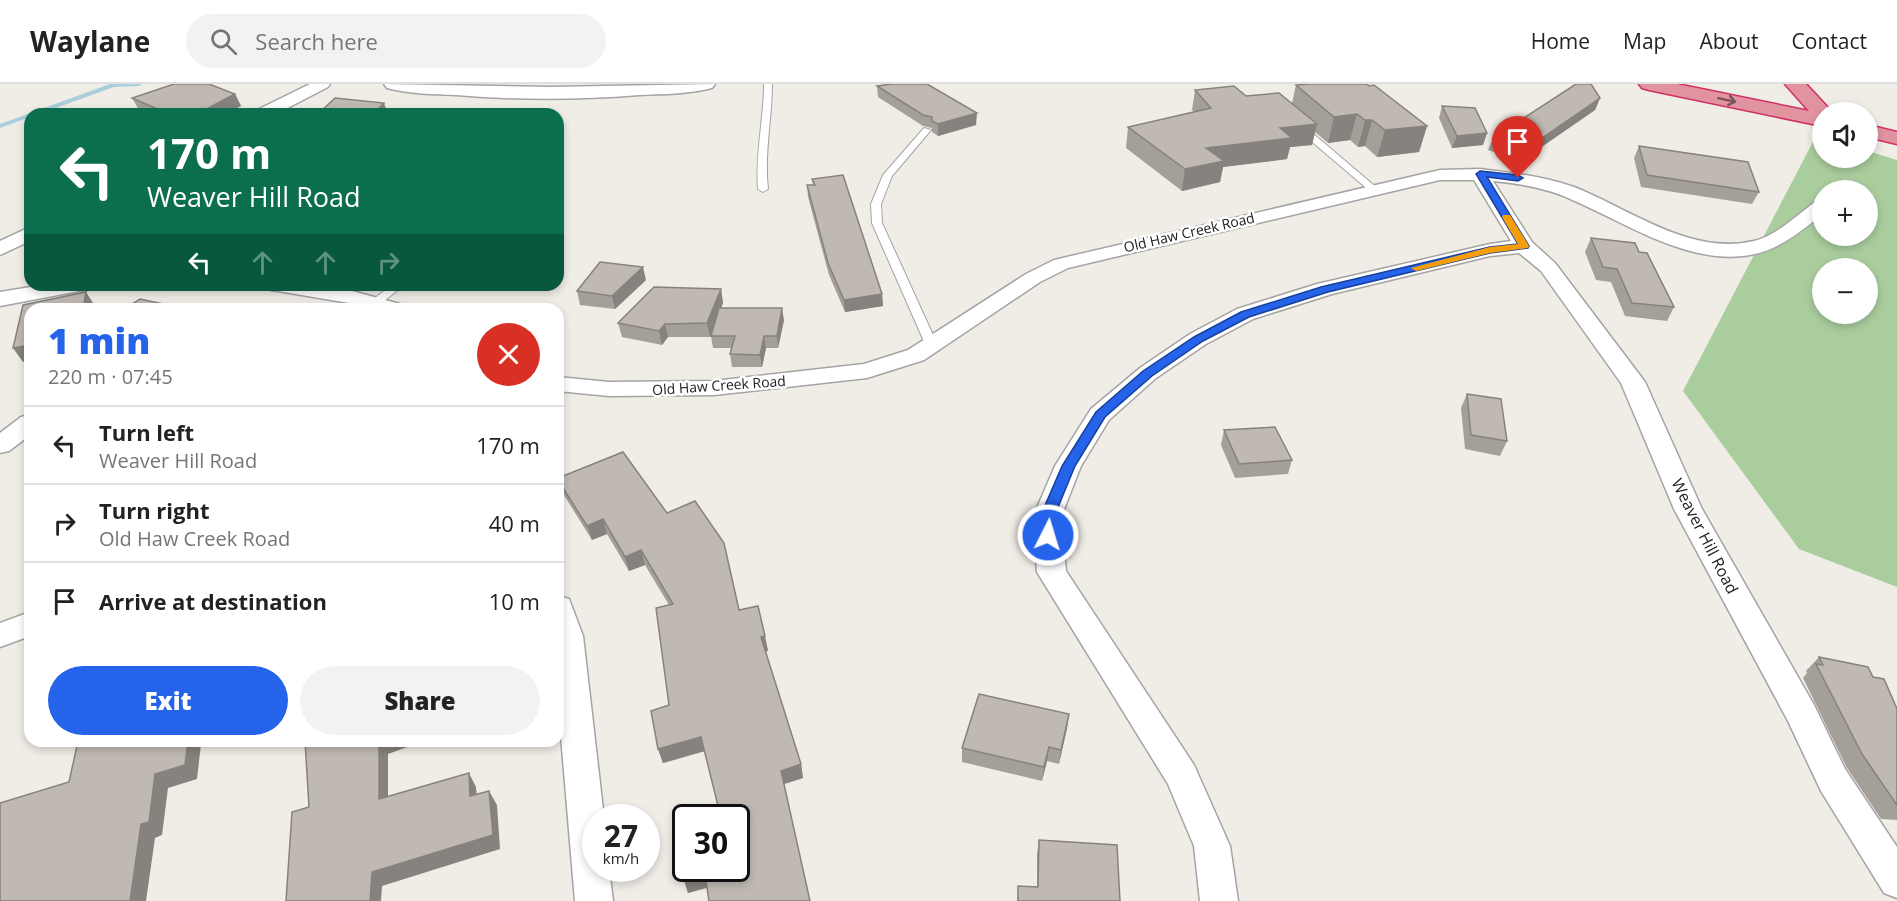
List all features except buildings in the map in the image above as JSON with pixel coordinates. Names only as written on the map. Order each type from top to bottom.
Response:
[{"type":"highway","points":[[1649,84],[1812,118]]},
{"type":"highway","points":[[1795,84],[1812,102]]},
{"type":"highway","points":[[1878,133],[1897,138]]},
{"type":"street","points":[[275,108],[322,84]]},
{"type":"street","points":[[394,84],[460,91],[554,94],[649,90],[705,84]]},
{"type":"street","name":"Weaver Hill Road","points":[[1480,174],[1524,246],[1548,267],[1633,382],[1688,509],[1802,715],[1833,780],[1897,880]]},
{"type":"street","name":"Old Haw Creek Road","points":[[564,385],[644,390],[714,388],[867,371],[894,364],[932,346],[1033,278],[1061,264],[1440,175],[1506,176],[1547,185],[1567,191],[1615,215],[1668,237],[1703,246],[1728,249],[1757,247],[1779,236],[1812,213]]},
{"type":"street","points":[[0,249],[24,236]]},
{"type":"street","points":[[1219,901],[1212,846],[1182,776],[1052,572],[1047,517],[1068,466],[1100,415],[1148,374],[1198,339],[1245,314],[1325,290],[1490,250],[1524,246]]},
{"type":"street","points":[[0,299],[45,291]]},
{"type":"street","points":[[324,291],[372,303]]},
{"type":"street","points":[[0,445],[24,427]]},
{"type":"street","points":[[564,624],[568,636],[594,901]]},
{"type":"street","points":[[0,635],[24,626]]},
{"type":"lane","points":[[763,189],[761,171],[768,110],[768,84]]},
{"type":"lane","points":[[1289,118],[1374,190]]},
{"type":"lane","points":[[927,130],[888,175],[876,204],[877,223],[932,346]]},
{"type":"green space","points":[[1812,144],[1812,168],[1878,168],[1878,154],[1897,160],[1897,587],[1799,549],[1683,391]]},
{"type":"waterway","points":[[50,108],[113,85],[139,84]]},
{"type":"waterway","points":[[0,126],[24,117]]},
{"type":"slow traffic","points":[[1416,268],[1490,250],[1524,246],[1507,217]]},
{"type":"route","points":[[1048,535],[1047,517],[1068,466],[1100,415],[1148,374],[1198,339],[1245,314],[1325,290],[1490,250],[1524,246],[1480,174],[1518,178]]}]
